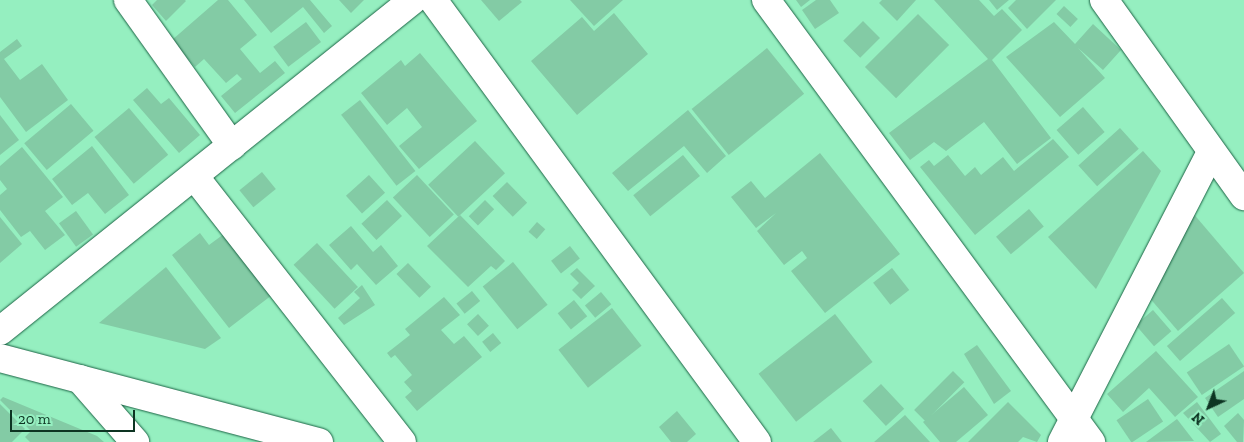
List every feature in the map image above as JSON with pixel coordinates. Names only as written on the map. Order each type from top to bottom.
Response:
[{"type":"street","points":[[128,0],[232,146]]},
{"type":"street","points":[[0,331],[195,177],[413,0]]},
{"type":"street","points":[[433,0],[757,442]]},
{"type":"street","points":[[766,0],[1068,430],[1091,442]]},
{"type":"street","points":[[1113,4],[1211,152],[1244,196]]},
{"type":"street","points":[[1068,430],[1211,152]]},
{"type":"street","points":[[195,177],[402,442]]},
{"type":"street","points":[[0,358],[319,442]]},
{"type":"street","points":[[80,379],[135,442]]},
{"type":"building","points":[[157,0],[186,1],[166,21],[152,5]]},
{"type":"building","points":[[218,0],[228,0],[257,35],[240,49],[260,73],[275,61],[285,73],[235,113],[221,96],[242,79],[237,74],[226,83],[204,59],[195,67],[172,40]]},
{"type":"building","points":[[244,0],[310,0],[332,26],[324,33],[303,7],[271,33]]},
{"type":"building","points":[[339,0],[364,0],[351,13]]},
{"type":"building","points":[[481,0],[520,0],[522,2],[499,21]]},
{"type":"building","points":[[570,0],[623,0],[594,26]]},
{"type":"building","points":[[796,0],[810,0],[801,7]]},
{"type":"building","points":[[816,0],[830,0],[839,13],[815,29],[802,10]]},
{"type":"building","points":[[882,0],[916,0],[897,21],[879,3]]},
{"type":"building","points":[[934,0],[979,0],[994,16],[1002,9],[1022,30],[992,60],[1051,138],[1017,164],[984,122],[946,151],[934,142],[910,160],[889,133],[988,59]]},
{"type":"building","points":[[989,0],[1009,0],[997,10]]},
{"type":"building","points":[[1016,0],[1056,0],[1027,29],[1008,8]]},
{"type":"building","points":[[1064,6],[1078,19],[1070,27],[1056,14]]},
{"type":"building","points":[[614,13],[648,54],[577,115],[531,61],[582,17],[594,31]]},
{"type":"building","points":[[918,14],[949,45],[896,98],[865,67]]},
{"type":"building","points":[[863,21],[880,38],[860,58],[843,41]]},
{"type":"building","points":[[306,22],[321,42],[288,67],[273,47]]},
{"type":"building","points":[[1054,22],[1075,44],[1093,24],[1121,50],[1103,70],[1078,48],[1105,78],[1060,117],[1006,57]]},
{"type":"building","points":[[17,39],[22,46],[4,59],[20,80],[42,64],[68,100],[26,132],[0,97],[0,52]]},
{"type":"building","points":[[767,48],[804,94],[729,155],[692,109]]},
{"type":"building","points":[[420,53],[477,121],[419,169],[399,146],[422,127],[407,108],[387,125],[361,93],[401,60],[405,66]]},
{"type":"building","points":[[147,88],[161,104],[169,98],[200,135],[179,153],[133,100]]},
{"type":"building","points":[[360,100],[415,171],[396,186],[341,115]]},
{"type":"building","points":[[71,104],[93,131],[47,170],[24,143]]},
{"type":"building","points":[[1083,107],[1105,132],[1078,155],[1057,130]]},
{"type":"building","points":[[129,108],[168,155],[134,184],[95,137]]},
{"type":"building","points":[[688,110],[726,156],[707,173],[684,146],[628,191],[612,173]]},
{"type":"building","points":[[0,115],[19,140],[0,155]]},
{"type":"building","points":[[1120,128],[1139,149],[1097,186],[1078,165]]},
{"type":"building","points":[[1053,139],[1069,157],[975,235],[920,167],[929,160],[934,166],[948,155],[965,176],[975,167],[981,175],[1003,157],[1014,171]]},
{"type":"building","points":[[475,141],[505,173],[458,217],[428,185]]},
{"type":"building","points":[[92,146],[129,195],[105,214],[88,193],[72,205],[52,179]]},
{"type":"building","points":[[22,147],[63,197],[45,211],[65,235],[45,250],[30,231],[21,237],[0,210],[0,195],[7,189],[0,180],[0,166]]},
{"type":"building","points":[[1143,151],[1161,171],[1096,289],[1048,237]]},
{"type":"building","points":[[820,153],[900,254],[825,313],[791,271],[807,258],[802,251],[784,265],[757,231],[776,213],[756,228],[731,197],[751,181],[765,198]]},
{"type":"building","points":[[683,155],[700,176],[650,216],[633,195]]},
{"type":"building","points":[[262,172],[276,189],[253,207],[239,190]]},
{"type":"building","points":[[369,175],[385,193],[362,214],[346,196]]},
{"type":"building","points":[[417,175],[454,214],[430,237],[393,198]]},
{"type":"building","points":[[507,182],[527,203],[513,217],[493,196]]},
{"type":"building","points":[[387,200],[402,216],[376,240],[361,224]]},
{"type":"building","points":[[485,200],[494,209],[478,225],[469,216]]},
{"type":"building","points":[[1029,209],[1044,227],[1011,254],[996,237]]},
{"type":"building","points":[[76,211],[93,234],[76,247],[59,223]]},
{"type":"building","points":[[1192,212],[1244,273],[1178,331],[1148,296]]},
{"type":"building","points":[[460,215],[505,261],[496,270],[491,266],[468,287],[427,246]]},
{"type":"building","points":[[0,217],[22,244],[0,263]]},
{"type":"building","points":[[537,222],[545,229],[537,239],[528,232]]},
{"type":"building","points":[[351,226],[373,252],[381,245],[398,266],[376,285],[357,264],[351,270],[329,245]]},
{"type":"building","points":[[228,231],[276,292],[229,328],[172,255],[200,233],[209,245]]},
{"type":"building","points":[[317,243],[358,287],[335,309],[294,265]]},
{"type":"building","points":[[570,246],[580,259],[561,273],[551,261]]},
{"type":"building","points":[[513,262],[548,305],[517,329],[483,287]]},
{"type":"building","points":[[408,263],[431,287],[419,298],[396,274]]},
{"type":"building","points":[[166,267],[221,338],[205,349],[99,323]]},
{"type":"building","points":[[577,268],[595,286],[581,299],[572,290],[579,283],[570,274]]},
{"type":"building","points":[[892,268],[909,290],[890,305],[873,283]]},
{"type":"building","points":[[362,285],[375,305],[344,325],[338,318],[360,298],[354,292]]},
{"type":"building","points":[[472,291],[480,301],[465,314],[456,304]]},
{"type":"building","points":[[601,292],[611,304],[595,318],[585,305]]},
{"type":"building","points":[[444,297],[460,315],[441,330],[454,344],[464,336],[482,357],[417,411],[405,397],[412,391],[404,382],[412,375],[395,355],[391,358],[387,353],[410,335],[405,329]]},
{"type":"building","points":[[1222,298],[1235,313],[1180,361],[1167,346]]},
{"type":"building","points":[[574,300],[587,316],[571,330],[558,313]]},
{"type":"building","points":[[612,308],[642,346],[588,388],[558,350]]},
{"type":"building","points":[[1153,310],[1171,331],[1154,346],[1136,325]]},
{"type":"building","points":[[478,314],[489,326],[478,336],[467,324]]},
{"type":"building","points":[[835,314],[873,362],[796,422],[759,374]]},
{"type":"building","points":[[493,333],[501,343],[490,352],[482,342]]},
{"type":"building","points":[[1229,344],[1244,366],[1202,395],[1187,373]]},
{"type":"building","points":[[977,345],[1011,391],[994,404],[964,354]]},
{"type":"building","points":[[1156,351],[1198,397],[1175,417],[1149,388],[1123,412],[1107,394]]},
{"type":"building","points":[[953,371],[964,382],[925,421],[914,410]]},
{"type":"building","points":[[1244,371],[1244,399],[1218,417],[1205,398]]},
{"type":"building","points":[[881,384],[904,409],[886,426],[863,401]]},
{"type":"building","points":[[964,387],[988,415],[956,442],[940,442],[923,422]]},
{"type":"building","points":[[3,397],[97,436],[104,442],[30,442],[25,437],[31,431],[0,400]]},
{"type":"building","points":[[1148,399],[1163,421],[1131,442],[1116,420]]},
{"type":"building","points":[[1008,402],[1041,435],[1037,442],[1023,437],[1018,442],[968,442]]},
{"type":"building","points":[[1197,402],[1221,434],[1210,442],[1183,413]]},
{"type":"building","points":[[0,404],[25,429],[12,442],[0,442]]},
{"type":"building","points":[[677,411],[696,434],[687,442],[671,442],[659,427]]},
{"type":"building","points":[[1238,413],[1244,420],[1243,442],[1237,442],[1224,426]]},
{"type":"building","points":[[905,415],[930,442],[874,442]]},
{"type":"building","points":[[1177,419],[1194,441],[1146,442]]},
{"type":"building","points":[[831,428],[842,442],[813,442]]}]
